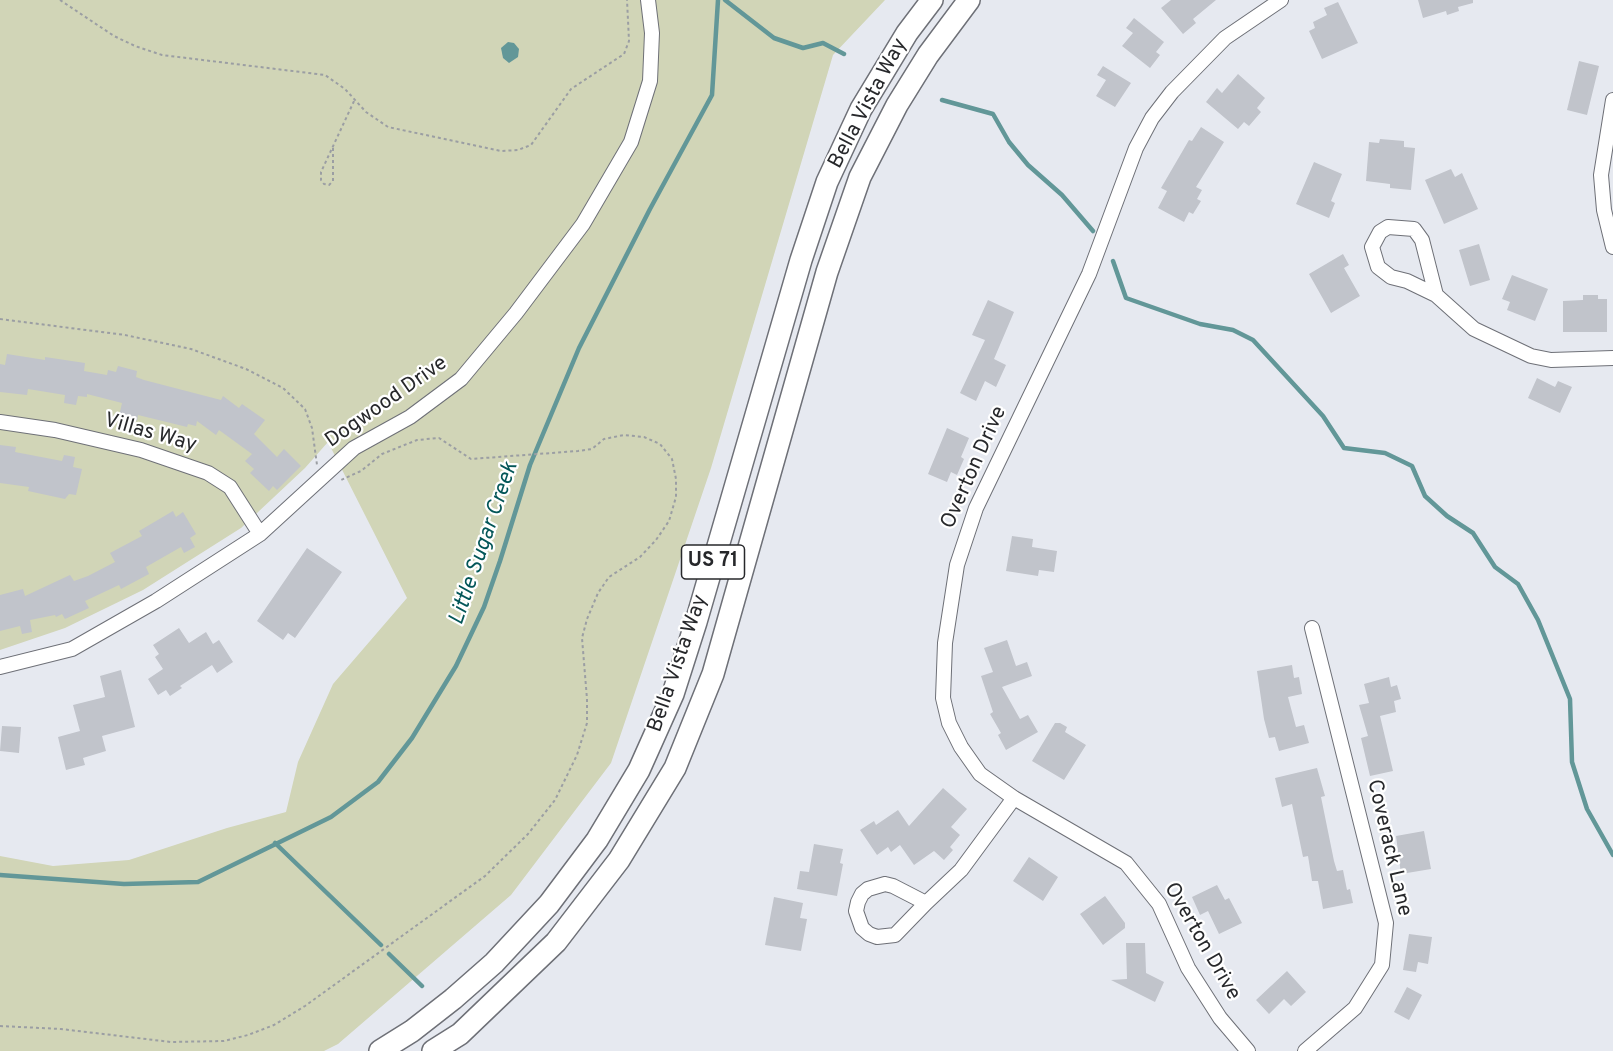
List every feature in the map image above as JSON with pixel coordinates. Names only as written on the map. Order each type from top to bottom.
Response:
[{"type":"main road","name":"Bella Vista Way","points":[[380,1051],[412,1031],[494,963],[549,903],[597,840],[639,770],[673,694],[801,260],[827,182],[861,109],[907,33],[932,0]]},
{"type":"main road","name":"Bella Vista Way","points":[[433,1051],[460,1034],[556,942],[619,860],[675,768],[713,674],[824,284],[860,177],[897,105],[928,55],[969,0]]},
{"type":"main road","points":[[442,1051],[460,1034]]},
{"type":"street","name":"Dogwood Drive","points":[[0,667],[72,650],[156,601],[260,534],[354,448],[410,417],[461,379],[516,313],[583,224],[631,142],[650,81],[652,33],[648,0]]},
{"type":"street","name":"Overton Drive","points":[[1248,1051],[1220,1018],[1188,968],[1159,904],[1126,863],[1014,798],[980,774],[961,747],[949,723],[943,698],[945,643],[957,565],[976,508],[1089,274],[1136,148],[1152,118],[1172,92],[1225,38],[1281,0]]},
{"type":"street","points":[[1613,100],[1601,175],[1604,210],[1613,247]]},
{"type":"street","points":[[1436,295],[1422,240],[1414,229],[1388,227],[1380,232],[1372,247],[1378,267],[1391,277],[1407,281],[1436,295],[1474,329],[1531,356],[1551,360],[1613,358]]},
{"type":"street","name":"Villas Way","points":[[0,422],[55,430],[130,448],[208,472],[230,487],[260,534]]},
{"type":"street","name":"Coverack Lane","points":[[1305,1051],[1355,1008],[1382,965],[1386,924],[1312,628]]},
{"type":"street","points":[[926,903],[893,886],[876,885],[868,889],[858,902],[856,911],[858,920],[869,934],[886,938],[902,930],[926,903],[961,870],[1014,798]]},
{"type":"path","points":[[60,0],[114,36],[135,46],[162,55],[325,75],[345,89],[366,112],[388,127],[501,151],[519,150],[531,145],[571,89],[624,54],[629,40],[627,0]]},
{"type":"path","points":[[333,148],[333,181],[329,185],[324,184],[321,180],[321,172],[344,118],[355,99]]},
{"type":"path","points":[[0,319],[125,336],[191,349],[246,369],[283,388],[305,409],[312,428],[320,478],[330,481],[343,480],[361,471],[382,454],[417,441],[439,438],[471,459],[578,452],[592,449],[604,439],[624,435],[644,437],[660,444],[672,459],[676,478],[676,497],[669,521],[640,557],[609,577],[598,593],[586,619],[582,638],[587,723],[577,755],[555,800],[528,834],[485,876],[305,1006],[274,1025],[248,1035],[224,1041],[171,1042],[61,1029],[0,1026]]},
{"type":"green space","points":[[0,0],[885,0],[833,55],[711,468],[611,763],[511,895],[338,1044],[324,1051],[0,1051],[0,856],[53,866],[129,860],[227,828],[286,812],[298,762],[333,684],[407,598],[328,442],[305,468],[241,528],[143,590],[65,628],[0,650]]},
{"type":"water","points":[[508,42],[514,43],[519,49],[518,57],[509,63],[503,58],[501,48]]},
{"type":"building","points":[[1171,0],[1216,0],[1193,19],[1196,23],[1183,34],[1161,8]]},
{"type":"building","points":[[1418,0],[1473,0],[1473,3],[1458,7],[1459,11],[1447,15],[1446,11],[1423,18]]},
{"type":"building","points":[[1338,2],[1358,43],[1322,59],[1309,31],[1315,28],[1313,22],[1327,15],[1324,8]]},
{"type":"building","points":[[1134,18],[1164,42],[1156,52],[1160,55],[1150,68],[1122,46],[1133,33],[1126,28]]},
{"type":"building","points":[[1579,61],[1599,66],[1587,115],[1567,110]]},
{"type":"building","points":[[1103,66],[1131,83],[1115,107],[1096,96],[1106,80],[1097,75]]},
{"type":"building","points":[[1238,74],[1265,98],[1257,108],[1261,112],[1249,126],[1244,122],[1238,129],[1206,102],[1217,88],[1222,93]]},
{"type":"building","points":[[1201,127],[1224,142],[1196,187],[1202,190],[1197,199],[1201,201],[1193,214],[1189,212],[1184,222],[1158,208],[1167,191],[1161,188],[1189,140],[1192,141]]},
{"type":"building","points":[[1380,139],[1404,141],[1404,147],[1415,148],[1411,190],[1390,188],[1390,184],[1366,181],[1369,142],[1379,143]]},
{"type":"building","points":[[1314,162],[1342,174],[1331,201],[1335,203],[1329,218],[1296,204]]},
{"type":"building","points":[[1451,169],[1455,177],[1462,173],[1478,209],[1444,224],[1425,180]]},
{"type":"building","points":[[1479,244],[1490,280],[1470,286],[1459,250]]},
{"type":"building","points":[[1343,254],[1349,265],[1344,268],[1360,296],[1331,313],[1309,274]]},
{"type":"building","points":[[1512,275],[1548,289],[1535,321],[1507,310],[1510,302],[1502,299]]},
{"type":"building","points":[[1583,295],[1598,295],[1598,299],[1607,299],[1607,332],[1563,332],[1563,301],[1583,300]]},
{"type":"building","points":[[988,300],[1014,312],[994,359],[1006,365],[996,387],[985,381],[976,401],[960,393],[985,340],[972,335]]},
{"type":"building","points":[[7,354],[85,363],[84,371],[107,375],[108,370],[116,372],[118,366],[137,371],[136,377],[144,380],[221,400],[223,396],[239,408],[242,404],[265,420],[254,434],[277,457],[284,449],[301,466],[277,490],[273,486],[269,491],[250,473],[254,469],[245,461],[252,454],[219,430],[216,435],[197,421],[196,426],[188,424],[187,427],[138,415],[137,421],[119,416],[122,403],[87,394],[87,397],[78,396],[76,405],[64,403],[65,395],[28,389],[27,395],[0,392],[0,364],[5,365]]},
{"type":"building","points":[[1537,378],[1555,387],[1558,381],[1572,387],[1560,413],[1528,398]]},
{"type":"building","points":[[947,428],[969,438],[957,475],[951,472],[947,482],[928,474]]},
{"type":"building","points":[[0,445],[16,447],[15,452],[62,461],[64,455],[75,457],[73,467],[82,469],[76,495],[69,494],[65,499],[28,491],[29,487],[0,483]]},
{"type":"building","points":[[173,511],[176,517],[183,512],[196,534],[190,538],[195,547],[184,553],[181,547],[146,567],[149,574],[121,589],[119,585],[85,601],[89,608],[65,619],[62,614],[56,617],[55,615],[30,620],[32,632],[22,634],[20,626],[0,631],[0,595],[23,589],[25,596],[70,575],[74,581],[88,576],[115,562],[110,553],[142,536],[139,531]]},
{"type":"building","points":[[1012,536],[1033,539],[1032,547],[1057,551],[1054,572],[1039,570],[1038,576],[1006,571]]},
{"type":"building","points":[[307,548],[342,572],[295,638],[288,633],[283,640],[257,621]]},
{"type":"building","points":[[179,628],[189,643],[206,632],[213,644],[219,640],[233,662],[217,673],[212,665],[180,686],[182,688],[170,696],[166,690],[158,695],[148,679],[163,669],[155,657],[159,654],[153,645]]},
{"type":"building","points":[[1007,640],[1016,666],[1027,662],[1032,676],[1002,687],[1020,719],[1028,715],[1038,732],[1006,750],[998,735],[1001,733],[990,714],[993,712],[981,676],[993,672],[984,648]]},
{"type":"building","points":[[1292,665],[1294,678],[1299,677],[1302,694],[1288,697],[1296,727],[1304,725],[1309,743],[1279,751],[1275,737],[1269,738],[1257,671]]},
{"type":"building","points":[[121,670],[135,727],[102,736],[106,751],[83,758],[85,765],[66,770],[58,737],[80,731],[73,705],[105,697],[100,676]]},
{"type":"building","points":[[1389,677],[1391,687],[1397,685],[1401,699],[1394,701],[1396,712],[1380,716],[1393,771],[1370,776],[1361,738],[1368,736],[1359,705],[1369,703],[1364,684]]},
{"type":"building","points":[[1055,723],[1067,727],[1065,732],[1086,745],[1064,780],[1032,761]]},
{"type":"building","points":[[2,726],[21,727],[19,753],[0,751]]},
{"type":"building","points":[[1317,768],[1325,796],[1321,797],[1334,861],[1337,871],[1343,870],[1347,890],[1350,889],[1353,903],[1323,909],[1318,881],[1312,881],[1308,856],[1303,857],[1292,804],[1282,807],[1275,778]]},
{"type":"building","points":[[943,788],[967,809],[951,827],[960,835],[950,847],[953,850],[944,860],[934,851],[914,865],[900,845],[891,852],[888,847],[877,855],[860,830],[874,821],[876,825],[898,810],[909,826]]},
{"type":"building","points":[[1424,831],[1431,869],[1401,874],[1396,836]]},
{"type":"building","points":[[814,844],[843,849],[840,863],[843,864],[837,896],[797,889],[800,871],[809,872]]},
{"type":"building","points":[[1029,857],[1058,877],[1043,901],[1013,881]]},
{"type":"building","points":[[1217,885],[1225,900],[1229,898],[1242,923],[1219,934],[1208,911],[1200,915],[1192,897]]},
{"type":"building","points":[[1105,896],[1125,923],[1125,928],[1103,945],[1080,914]]},
{"type":"building","points":[[774,897],[803,903],[800,918],[807,919],[801,951],[765,945]]},
{"type":"building","points":[[1409,934],[1432,937],[1428,964],[1418,962],[1416,972],[1403,970]]},
{"type":"building","points":[[1126,943],[1145,943],[1146,973],[1164,982],[1155,1002],[1111,980],[1127,979]]},
{"type":"building","points":[[1287,971],[1306,992],[1291,1006],[1284,999],[1269,1014],[1256,1000]]},
{"type":"building","points":[[1407,987],[1422,995],[1409,1020],[1394,1012]]},
{"type":"waterway","name":"Little Sugar Creek","points":[[0,875],[124,884],[198,882],[331,817],[378,782],[412,738],[456,666],[484,607],[530,465],[579,348],[650,209],[712,95],[718,0]]},
{"type":"waterway","points":[[725,0],[774,38],[803,48],[823,43],[844,54]]},
{"type":"waterway","points":[[942,100],[993,114],[1009,142],[1028,165],[1062,195],[1093,231]]},
{"type":"waterway","points":[[1113,261],[1126,298],[1200,324],[1233,330],[1253,340],[1323,416],[1344,448],[1385,453],[1412,466],[1425,496],[1447,516],[1473,533],[1495,567],[1518,584],[1538,620],[1570,699],[1572,762],[1587,809],[1613,855]]},
{"type":"waterway","points":[[275,843],[381,945]]},
{"type":"waterway","points":[[389,954],[422,986]]}]
